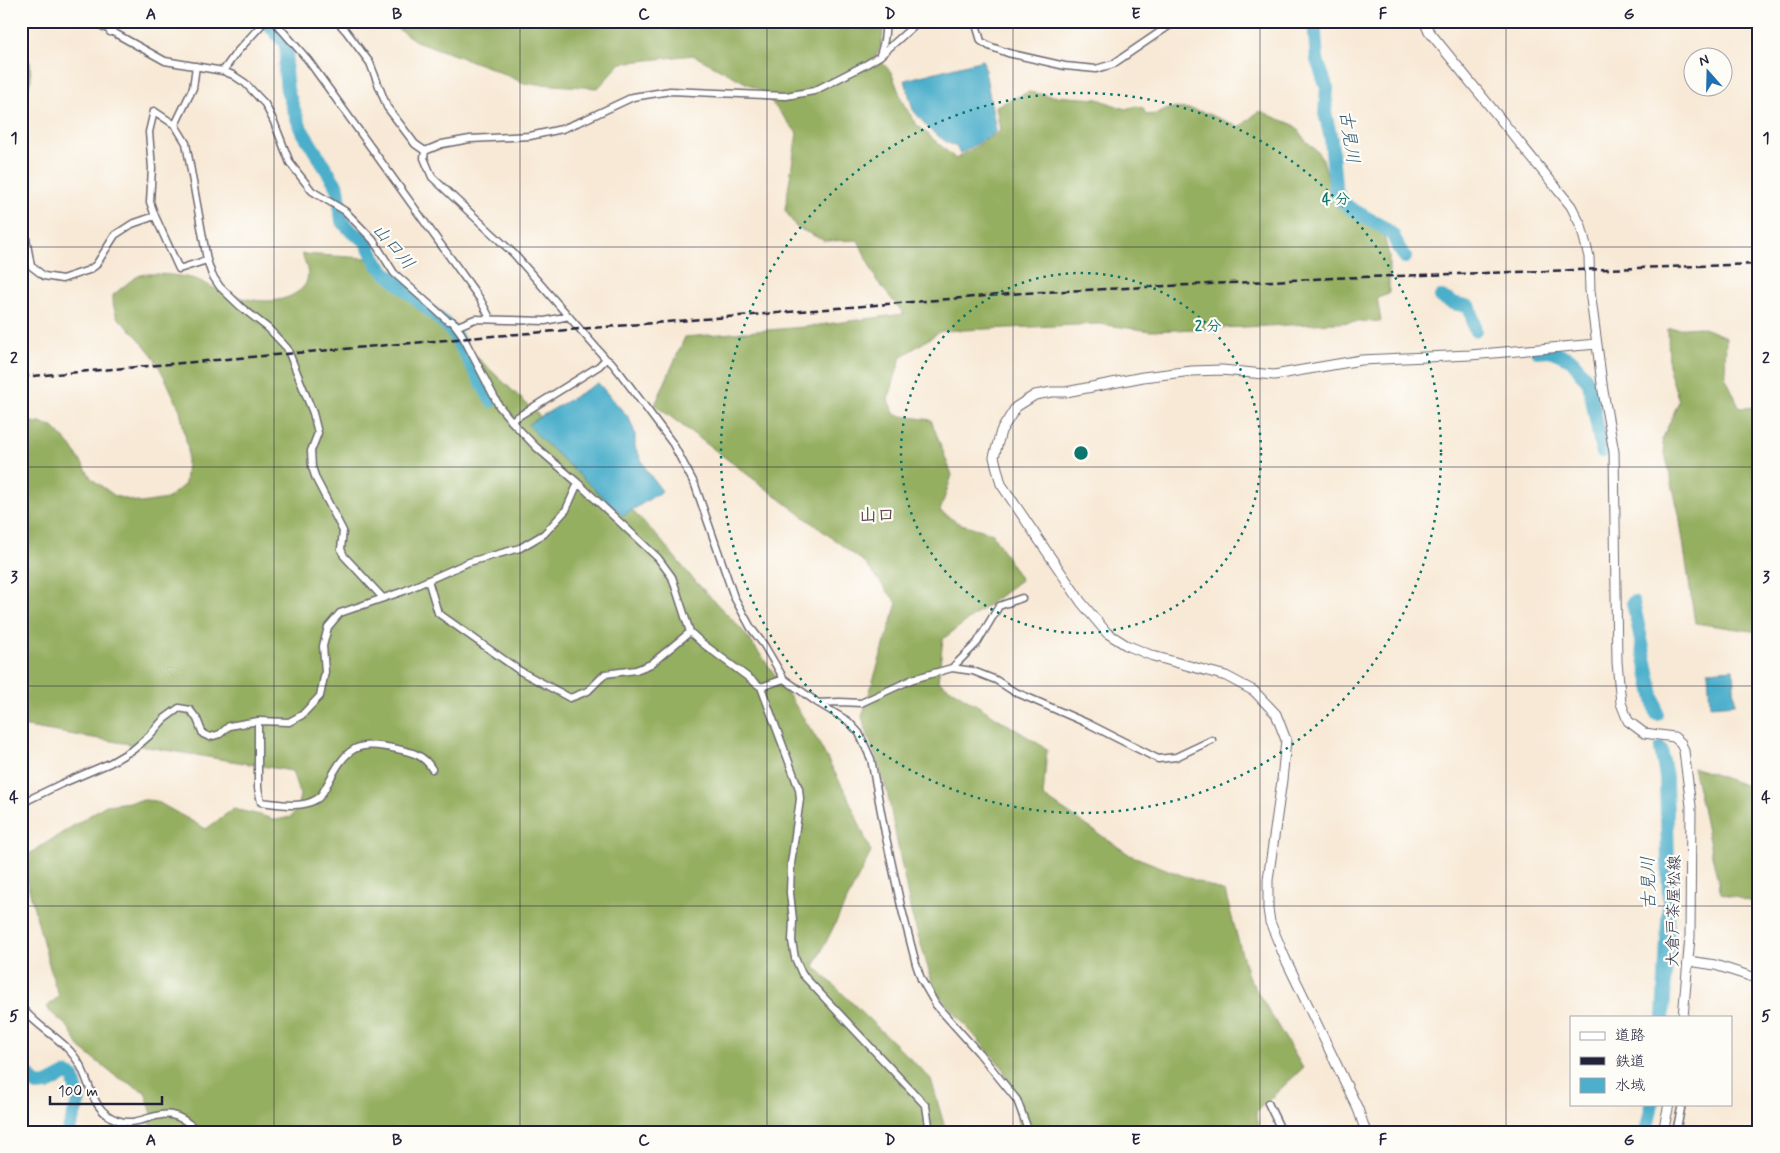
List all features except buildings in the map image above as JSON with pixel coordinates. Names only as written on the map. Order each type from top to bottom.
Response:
[{"type":"street","points":[[93,21],[110,32],[165,60],[223,71],[233,74],[245,83],[265,104],[290,163],[312,191],[345,211],[373,240],[394,273],[448,321],[452,321],[458,326],[475,319],[545,320],[570,316]]},
{"type":"street","points":[[110,32],[119,21]]},
{"type":"street","points":[[223,71],[236,53],[265,21]]},
{"type":"street","points":[[274,21],[308,60],[480,299],[490,318]]},
{"type":"street","points":[[337,21],[370,63],[387,107],[415,144],[425,151]]},
{"type":"street","points":[[880,56],[886,30],[884,21]]},
{"type":"street","points":[[425,151],[442,144],[470,139],[530,136],[562,129],[632,98],[670,91],[799,95],[814,91],[880,56],[919,21]]},
{"type":"street","points":[[975,21],[981,41],[989,46],[1008,53],[1065,66],[1096,69],[1113,64],[1176,21]]},
{"type":"street","points":[[1366,1132],[1358,1109],[1285,958],[1270,922],[1268,880],[1286,740],[1276,714],[1254,691],[1226,676],[1153,656],[1126,645],[1106,633],[1081,602],[1001,484],[994,457],[1001,432],[1016,407],[1035,395],[1066,392],[1143,377],[1192,371],[1222,370],[1274,375],[1361,360],[1597,344],[1590,291],[1589,257],[1576,214],[1529,152],[1428,30],[1424,21]]},
{"type":"street","points":[[175,125],[193,88],[196,66]]},
{"type":"street","points":[[207,260],[179,269],[172,249],[155,216],[150,202],[152,168],[149,132],[154,112],[175,125],[186,143],[207,260],[212,275],[220,287],[241,307],[268,328],[287,348],[313,413],[318,433],[311,451],[312,467],[316,479],[343,531],[341,549],[344,556],[383,598]]},
{"type":"street","points":[[425,151],[424,158],[432,177],[514,254],[606,359],[612,363],[674,444],[695,485],[734,597],[751,628],[784,678],[818,703],[848,721],[859,734],[871,758],[899,897],[921,979],[936,1005],[1017,1100],[1029,1132]]},
{"type":"street","points":[[21,211],[31,266],[44,276],[62,279],[89,270],[96,265],[115,235],[132,224],[155,216]]},
{"type":"street","points":[[452,321],[461,333],[499,406],[511,421],[536,447],[578,483],[658,558],[672,577],[690,632],[761,687],[799,789],[800,799],[791,864],[790,893],[793,920],[792,941],[795,958],[802,974],[926,1106],[930,1132]]},
{"type":"street","name":"大倉戸茶屋松線","points":[[1597,344],[1614,452],[1617,662],[1621,703],[1628,721],[1644,733],[1674,737],[1681,742],[1691,806],[1689,961],[1683,1016]]},
{"type":"street","points":[[511,421],[606,359]]},
{"type":"street","points":[[21,806],[36,796],[110,763],[134,749],[164,719],[179,708],[190,710],[197,719],[203,734],[210,737],[220,734],[229,726],[258,721],[289,722],[302,715],[320,696],[325,672],[323,646],[328,627],[340,613],[404,592],[468,562],[520,548],[544,534],[566,510],[578,483]]},
{"type":"street","points":[[428,580],[438,613],[520,671],[570,698],[588,691],[605,674],[636,670],[651,664],[690,632]]},
{"type":"street","points":[[952,668],[977,644],[998,606],[1022,598]]},
{"type":"street","points":[[818,703],[861,703],[913,679],[952,668],[973,671],[996,680],[1013,691],[1089,724],[1158,759],[1176,757],[1212,740]]},
{"type":"street","points":[[761,687],[784,678]]},
{"type":"street","points":[[258,721],[258,788],[261,802],[306,804],[320,798],[339,762],[351,750],[365,745],[379,745],[410,752],[427,760],[432,769]]},
{"type":"street","points":[[1689,961],[1715,965],[1759,979]]},
{"type":"street","points":[[21,1006],[27,1014],[72,1053],[80,1066],[96,1105],[105,1114],[117,1120],[128,1122],[167,1114],[182,1118],[198,1132]]},
{"type":"street","points":[[1268,1103],[1282,1132]]},
{"type":"street","points":[[1663,1132],[1669,1106]]},
{"type":"street","points":[[1676,1132],[1682,1106]]},
{"type":"green space","points":[[400,21],[839,21],[852,31],[860,21],[881,21],[882,39],[876,56],[891,72],[904,105],[917,125],[956,159],[1000,131],[996,106],[1029,92],[1051,96],[1098,99],[1125,109],[1137,106],[1143,108],[1146,115],[1157,114],[1170,108],[1190,109],[1206,113],[1240,127],[1259,111],[1294,125],[1323,159],[1335,205],[1351,216],[1376,228],[1384,236],[1389,256],[1389,294],[1377,298],[1381,321],[1151,331],[1099,324],[941,331],[901,357],[888,400],[895,415],[931,420],[952,475],[940,511],[958,523],[992,533],[1021,580],[943,639],[938,681],[1047,749],[1043,796],[1130,855],[1225,892],[1248,976],[1303,1068],[1256,1112],[1260,1132],[1022,1132],[1003,1068],[935,991],[911,912],[887,791],[862,717],[897,603],[864,562],[655,405],[685,337],[804,327],[904,314],[877,281],[858,240],[825,241],[796,227],[785,210],[797,133],[763,92],[693,55],[621,63],[598,88],[524,83],[488,67],[416,41],[392,25]]},
{"type":"green space","points":[[21,58],[30,62],[31,79],[25,98],[21,99]]},
{"type":"green space","points":[[302,254],[366,258],[544,420],[658,537],[693,579],[744,632],[783,686],[815,736],[847,795],[871,852],[814,966],[931,1079],[946,1132],[149,1132],[152,1114],[145,1092],[114,1075],[80,1048],[68,1027],[46,1008],[59,996],[21,859],[106,805],[145,800],[156,801],[206,829],[233,809],[276,820],[291,817],[297,809],[300,795],[292,771],[21,726],[21,421],[40,423],[53,427],[71,446],[92,479],[115,496],[141,503],[167,499],[185,484],[188,450],[180,410],[153,356],[135,334],[117,317],[113,304],[113,295],[138,276],[160,274],[195,279],[225,293],[246,299],[267,301],[287,298],[301,289],[307,280],[308,275]]},
{"type":"green space","points":[[1701,327],[1726,337],[1725,376],[1740,408],[1759,407],[1759,632],[1695,623],[1679,514],[1662,440],[1679,401],[1669,370],[1668,329]]},
{"type":"green space","points":[[1693,767],[1759,790],[1759,904],[1721,893]]},
{"type":"water","points":[[983,60],[996,131],[960,154],[956,146],[948,143],[930,130],[913,110],[905,80]]},
{"type":"water","points":[[598,383],[629,418],[635,433],[635,447],[647,471],[662,491],[623,516],[541,439],[528,424]]},
{"type":"water","points":[[1733,669],[1735,704],[1710,706],[1708,671]]},
{"type":"waterway","name":"山口川","points":[[266,21],[285,43],[287,51],[285,71],[287,90],[301,129],[338,188],[342,221],[352,232],[365,240],[378,265],[454,334],[492,401]]},
{"type":"waterway","name":"古見川","points":[[1314,21],[1317,60],[1327,88],[1325,113],[1331,139],[1335,185],[1339,198],[1348,207],[1383,227],[1393,235],[1405,257]]},
{"type":"waterway","name":"古見川","points":[[1441,297],[1453,303],[1470,307],[1475,330]]},
{"type":"waterway","name":"古見川","points":[[1537,351],[1550,350],[1572,360],[1589,383],[1602,451]]},
{"type":"waterway","name":"古見川","points":[[1633,602],[1657,714]]},
{"type":"waterway","name":"古見川","points":[[1661,749],[1666,778],[1669,902],[1663,1016]]},
{"type":"waterway","points":[[21,1073],[30,1077],[37,1085],[47,1084],[66,1074],[73,1077],[79,1100],[68,1132]]},
{"type":"waterway","name":"古見川","points":[[1646,1132],[1652,1106]]},
{"type":"railway","points":[[21,377],[1023,293],[1333,278],[1759,264]]},
{"type":"district","name":"山口","points":[[877,516]]}]
